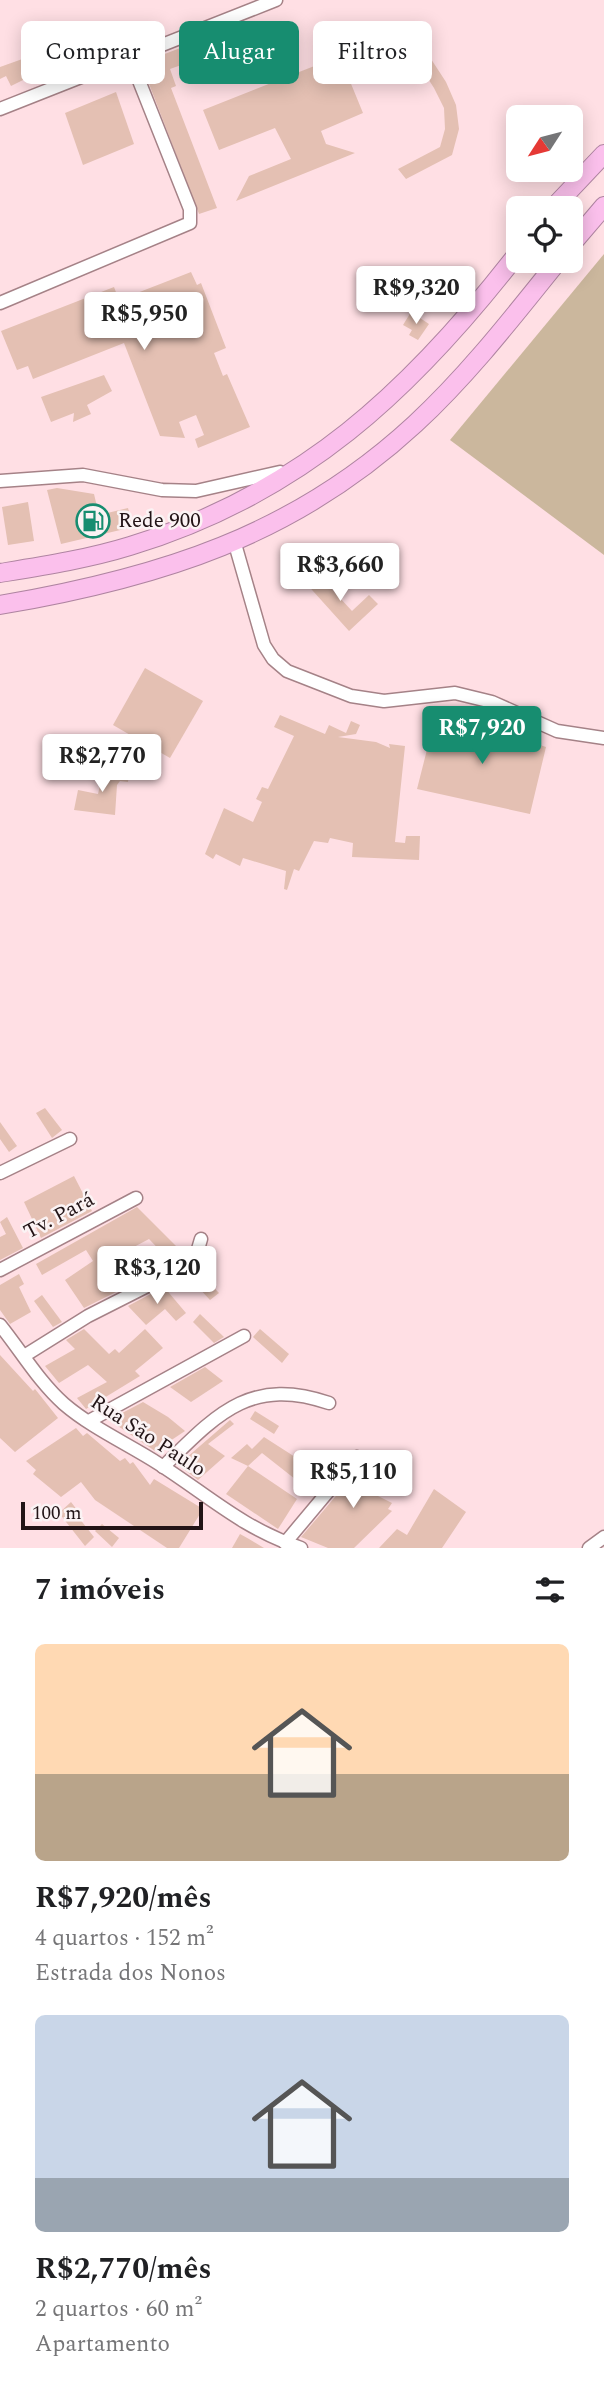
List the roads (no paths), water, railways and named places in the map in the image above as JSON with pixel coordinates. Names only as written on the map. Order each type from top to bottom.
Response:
[{"type":"highway","points":[[564,196],[604,154]]},
{"type":"highway","points":[[583,231],[604,206]]},
{"type":"highway","points":[[0,573],[129,547],[241,502],[307,463],[380,407],[418,372],[506,268]]},
{"type":"highway","points":[[0,605],[127,580],[235,544],[327,493],[415,425],[456,383],[548,273]]},
{"type":"street","points":[[165,44],[276,0]]},
{"type":"street","points":[[0,109],[64,84]]},
{"type":"street","points":[[0,303],[184,228],[192,219],[140,84]]},
{"type":"street","points":[[0,481],[83,475],[162,490],[196,491],[265,477],[307,463]]},
{"type":"street","points":[[235,544],[264,645],[273,659],[287,671],[368,700],[399,700],[444,693],[472,696],[508,708],[542,726],[604,738]]},
{"type":"street","points":[[0,1173],[70,1139]]},
{"type":"street","name":"Tv. Pará","points":[[0,1270],[136,1198]]},
{"type":"street","points":[[24,1356],[88,1316],[175,1272],[196,1256],[201,1239]]},
{"type":"street","name":"Rua São Paulo","points":[[0,1325],[43,1383],[64,1404],[163,1466],[266,1542],[285,1543],[301,1548]]},
{"type":"street","points":[[89,1421],[244,1336]]},
{"type":"street","points":[[163,1466],[212,1419],[233,1405],[281,1393],[301,1393],[329,1403]]},
{"type":"street","points":[[285,1543],[357,1457]]},
{"type":"street","points":[[589,1548],[604,1537]]},
{"type":"place","name":"Rede 900","points":[[93,521]]}]
